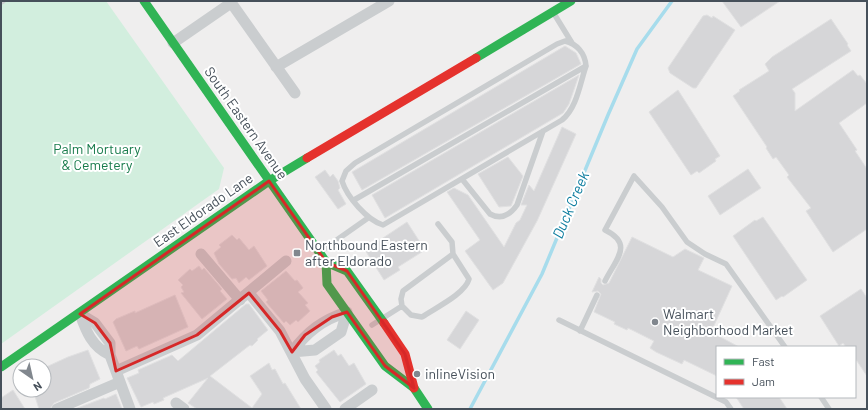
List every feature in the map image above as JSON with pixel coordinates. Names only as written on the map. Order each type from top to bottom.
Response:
[{"type":"main road","name":"South Eastern Avenue","points":[[144,1],[320,252],[326,262],[327,284],[351,309],[384,366],[414,388]]},
{"type":"main road","name":"East Eldorado Lane","points":[[1,367],[80,314],[269,181],[571,1]]},
{"type":"main road","name":"South Eastern Avenue","points":[[326,262],[347,271],[381,319],[405,354],[414,388],[428,409]]},
{"type":"main road","points":[[364,314],[372,325],[405,354]]},
{"type":"street","points":[[276,67],[389,1]]},
{"type":"street","points":[[173,43],[231,2],[295,93]]},
{"type":"street","points":[[202,254],[240,300]]},
{"type":"street","points":[[116,371],[197,335],[286,261]]},
{"type":"street","points":[[249,292],[280,332],[292,352],[304,379],[326,409]]},
{"type":"street","points":[[292,352],[305,335],[332,317],[351,309]]},
{"type":"street","points":[[292,352],[315,350],[341,332],[351,309]]},
{"type":"street","points":[[80,314],[87,332],[99,350],[110,355],[130,409]]},
{"type":"street","points":[[57,409],[120,382]]},
{"type":"street","points":[[345,409],[372,390]]},
{"type":"lane","points":[[553,12],[572,43]]},
{"type":"lane","points":[[565,41],[572,43],[579,48],[585,59],[586,66],[569,115],[387,224],[379,224],[368,218],[345,188],[342,181],[346,171],[355,163],[557,44],[565,41]]},
{"type":"lane","points":[[354,200],[586,66]]},
{"type":"lane","points":[[462,180],[490,214],[496,217],[504,216],[512,212],[517,205],[543,131]]},
{"type":"lane","points":[[605,281],[622,249],[620,242],[615,235],[605,230],[634,176],[662,207],[687,242],[705,254],[726,264],[784,346]]},
{"type":"lane","points":[[320,252],[368,218]]},
{"type":"lane","points":[[438,224],[452,242],[453,254],[469,279],[468,285],[462,291],[422,317],[417,318],[411,315],[402,306],[401,299],[403,291],[453,254]]},
{"type":"lane","points":[[580,331],[598,295]]},
{"type":"lane","points":[[372,325],[402,306]]},
{"type":"lane","points":[[559,320],[716,397]]},
{"type":"lane","points":[[718,398],[726,402],[731,409]]},
{"type":"lane","points":[[822,398],[829,409]]},
{"type":"highlighted area","points":[[269,181],[326,262],[347,271],[381,319],[405,354],[414,388],[385,366],[347,312],[332,317],[305,335],[292,352],[280,331],[249,293],[197,335],[116,371],[110,343],[95,323],[80,314]]},
{"type":"green space","name":"Palm Mortuary & Cemetery","points":[[1,1],[106,1],[224,168],[219,189],[1,344]]},
{"type":"building","points":[[722,1],[780,1],[741,27]]},
{"type":"building","points":[[707,15],[712,18],[713,16],[735,30],[696,88],[693,88],[670,73],[668,68],[703,16]]},
{"type":"building","points":[[831,19],[851,51],[792,89],[795,93],[795,111],[853,70],[858,76],[860,75],[867,84],[867,103],[839,123],[857,150],[855,151],[867,169],[867,229],[833,252],[806,211],[811,208],[787,177],[789,175],[776,157],[773,159],[766,148],[767,147],[733,96],[740,91],[739,90],[769,71],[765,64],[772,57]]},
{"type":"building","points":[[565,46],[576,53],[581,64],[362,190],[352,172]]},
{"type":"building","points":[[579,75],[569,104],[563,113],[385,218],[372,195]]},
{"type":"building","points":[[678,90],[720,156],[715,159],[716,161],[699,173],[697,171],[691,175],[649,112]]},
{"type":"building","points":[[562,127],[576,134],[537,221],[503,283],[493,290],[465,251],[480,240],[447,192],[454,188],[468,195],[504,247],[527,205],[521,205],[529,185],[534,191]]},
{"type":"building","points":[[508,157],[523,176],[511,206],[499,207],[478,174]]},
{"type":"building","points":[[748,169],[761,188],[720,215],[708,196]]},
{"type":"building","points":[[325,170],[330,177],[333,174],[338,181],[340,188],[338,190],[346,204],[338,209],[315,177]]},
{"type":"building","points":[[763,217],[807,280],[783,297],[782,296],[776,300],[733,236],[755,220],[756,221]]},
{"type":"building","points":[[407,222],[425,250],[398,267],[400,270],[384,280],[365,250]]},
{"type":"building","points":[[232,235],[237,240],[239,238],[249,250],[254,246],[267,266],[249,280],[246,277],[239,283],[236,278],[232,279],[219,264],[214,253],[221,247],[219,245]]},
{"type":"building","points":[[632,237],[673,257],[685,249],[704,258],[698,270],[732,286],[711,332],[737,346],[716,346],[716,376],[684,360],[682,364],[656,352],[650,348],[654,341],[628,328],[627,330],[614,324],[615,322],[594,312],[601,294],[598,291],[592,292],[599,277],[603,285],[609,283]]},
{"type":"building","points":[[199,266],[202,270],[204,268],[222,289],[220,291],[227,299],[202,319],[181,293],[184,292],[181,287],[183,285],[178,280],[190,269],[192,271]]},
{"type":"building","points":[[286,271],[295,281],[297,280],[303,288],[298,292],[308,303],[305,305],[310,311],[298,322],[296,320],[290,325],[286,321],[284,323],[266,302],[268,300],[261,291]]},
{"type":"building","points":[[861,289],[867,298],[867,376],[856,360],[856,346],[845,346],[843,343],[839,346],[820,316]]},
{"type":"building","points":[[175,295],[188,327],[139,349],[137,346],[126,351],[113,322],[116,319],[135,311],[135,313]]},
{"type":"building","points":[[246,304],[249,304],[268,330],[257,339],[258,340],[252,346],[250,345],[210,376],[252,408],[262,394],[250,376],[269,363],[272,370],[275,369],[283,384],[285,383],[301,409],[197,409],[188,403],[208,378],[163,398],[164,400],[154,404],[153,402],[141,407],[127,378],[139,373],[138,370],[172,355],[178,361]]},
{"type":"building","points":[[466,311],[479,320],[460,349],[447,340]]},
{"type":"building","points":[[88,350],[100,379],[90,384],[89,388],[54,403],[50,409],[39,409],[36,398],[52,398],[52,364]]},
{"type":"building","points":[[334,350],[338,356],[341,354],[349,366],[354,363],[366,384],[340,402],[316,372],[318,370],[315,366],[320,362],[319,360]]},
{"type":"building","points":[[12,391],[12,398],[18,398],[25,409],[1,409],[1,398]]},
{"type":"building","points":[[116,394],[122,409],[75,409],[104,398],[105,399]]},
{"type":"building","points":[[737,398],[780,398],[787,409],[744,409]]},
{"type":"waterway","name":"Duck Creek","points":[[470,409],[542,274],[637,49],[672,1]]},
{"type":"traffic: fast","points":[[144,1],[326,262],[347,271],[384,323]]},
{"type":"traffic: fast","points":[[476,58],[571,1]]},
{"type":"traffic: fast","points":[[1,367],[269,181],[307,158]]},
{"type":"traffic: fast","points":[[326,262],[327,284],[385,366],[414,388],[428,409]]},
{"type":"traffic: jam","points":[[307,158],[476,58]]},
{"type":"traffic: jam","points":[[384,323],[405,354],[414,388]]},
{"type":"place","name":"Northbound Eastern after Eldorado","points":[[297,253]]},
{"type":"place","name":"Walmart Neighborhood Market","points":[[655,322]]},
{"type":"place","name":"inlineVision","points":[[417,374]]}]
